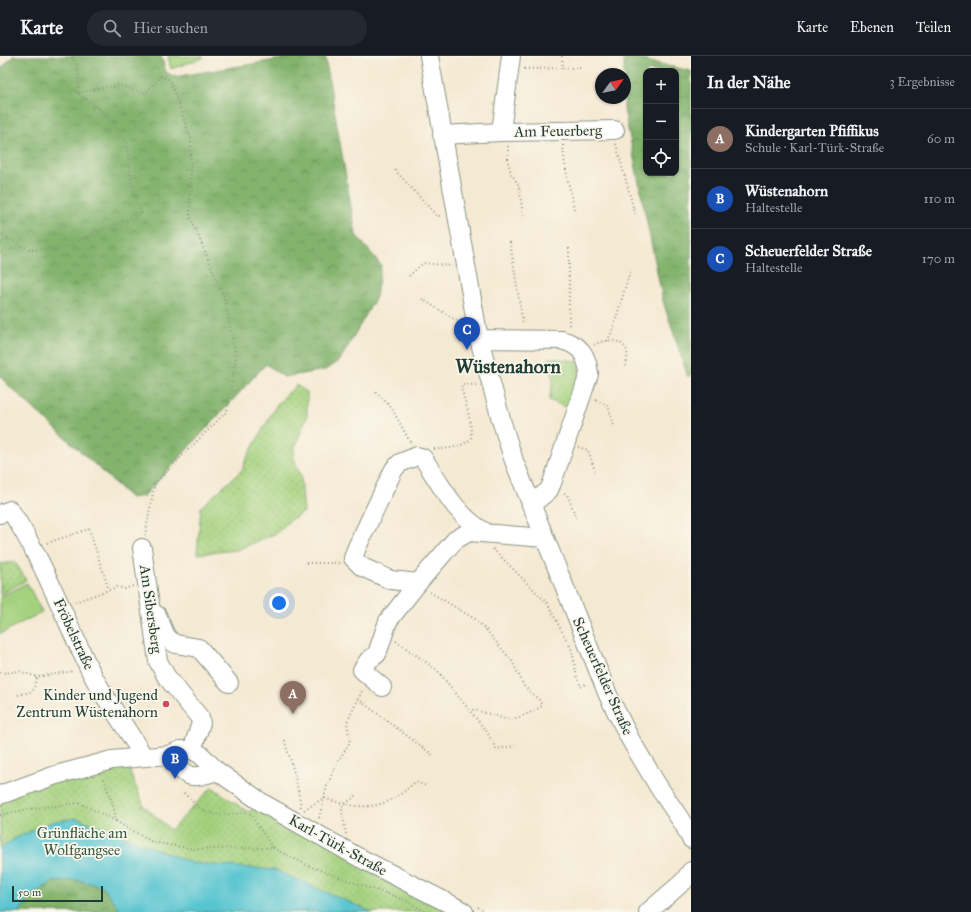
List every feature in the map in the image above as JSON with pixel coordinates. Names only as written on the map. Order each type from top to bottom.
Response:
[{"type":"street","name":"Scheuerfelder Straße","points":[[429,56],[478,336],[514,461],[600,677],[630,739],[658,786],[689,830]]},
{"type":"street","name":"Am Feuerberg","points":[[505,132],[510,63]]},
{"type":"street","name":"Am Feuerberg","points":[[442,135],[615,130]]},
{"type":"street","points":[[478,336],[526,340],[561,340],[576,346],[584,353],[588,363],[589,374],[552,483],[549,490],[531,505]]},
{"type":"street","points":[[418,583],[391,580],[362,567],[353,558],[394,470],[400,463],[420,457],[459,512],[474,526],[485,532]]},
{"type":"street","name":"Fröbelstraße","points":[[5,512],[23,529],[48,577],[89,668],[104,696],[127,729],[143,756]]},
{"type":"street","points":[[375,682],[362,670],[368,661],[377,654],[388,621],[455,540],[469,532],[485,532],[545,538]]},
{"type":"street","name":"Am Sibersberg","points":[[142,548],[158,661],[166,676],[200,718],[201,723],[192,750]]},
{"type":"street","points":[[147,590],[166,636],[176,644],[199,648],[229,683]]},
{"type":"street","points":[[0,795],[68,772],[112,760],[143,756],[168,755],[181,750],[192,750]]},
{"type":"street","name":"Karl-Türk-Straße","points":[[192,750],[201,755],[256,808],[358,857],[464,912]]},
{"type":"street","points":[[168,755],[182,771],[192,777],[202,776],[217,771]]},
{"type":"street","points":[[648,912],[684,882],[691,871]]},
{"type":"path","points":[[72,56],[79,72],[78,93]]},
{"type":"path","points":[[562,56],[563,68]]},
{"type":"path","points":[[510,63],[563,68],[582,68]]},
{"type":"path","points":[[78,93],[117,85],[146,93],[161,76],[170,80],[191,139],[190,216],[224,297],[236,356],[227,411],[155,483],[142,548]]},
{"type":"path","points":[[0,234],[30,250],[65,247],[141,213],[131,182],[127,142],[103,112],[78,93]]},
{"type":"path","points":[[615,130],[616,143],[635,214]]},
{"type":"path","points":[[563,131],[564,156],[574,209]]},
{"type":"path","points":[[505,132],[508,162],[511,173],[519,186],[522,216]]},
{"type":"path","points":[[395,170],[437,216],[457,216]]},
{"type":"path","points":[[510,242],[526,340]]},
{"type":"path","points":[[569,248],[569,342]]},
{"type":"path","points":[[409,276],[423,262],[466,268]]},
{"type":"path","points":[[607,341],[612,332],[630,272]]},
{"type":"path","points":[[422,299],[478,336]]},
{"type":"path","points":[[585,357],[595,344],[607,341],[618,342],[626,348],[627,351],[626,368]]},
{"type":"path","points":[[376,392],[391,406],[420,457],[434,449],[450,449],[457,447],[471,439],[472,433],[461,388],[462,385],[491,383]]},
{"type":"path","points":[[583,392],[608,406],[614,426]]},
{"type":"path","points":[[566,443],[588,450],[595,471]]},
{"type":"path","points":[[552,483],[568,496],[576,518]]},
{"type":"path","points":[[33,548],[89,529],[109,590]]},
{"type":"path","points":[[485,532],[487,543],[547,603],[572,650],[577,678],[581,687],[600,677]]},
{"type":"path","points":[[306,563],[346,563],[353,558]]},
{"type":"path","points":[[418,583],[475,619],[512,661],[524,686],[540,700],[542,706],[517,718],[504,719],[470,709]]},
{"type":"path","points":[[62,607],[117,587],[125,589],[141,584],[147,590]]},
{"type":"path","points":[[384,635],[400,643],[437,670],[470,709],[487,732],[496,749],[515,746]]},
{"type":"path","points":[[0,672],[6,673],[19,671],[36,677],[89,668]]},
{"type":"path","points":[[18,695],[33,691],[36,677]]},
{"type":"path","points":[[318,821],[324,798],[337,764],[350,742],[347,722],[358,699],[375,682]]},
{"type":"path","points":[[358,699],[434,756]]},
{"type":"path","points":[[285,740],[299,792],[302,811],[324,798]]},
{"type":"path","points":[[112,760],[104,779],[114,809],[116,821]]},
{"type":"path","points":[[324,798],[343,805],[370,807],[389,802],[415,782],[427,786]]},
{"type":"path","points":[[184,793],[207,812],[220,814],[256,808],[273,848]]},
{"type":"path","points":[[346,836],[342,811],[343,805],[352,799],[356,794]]},
{"type":"path","points":[[0,815],[29,809],[79,803],[116,821],[152,842],[194,849],[273,848],[309,866],[402,899],[427,912]]},
{"type":"green space","points":[[13,56],[161,56],[166,72],[174,77],[300,56],[325,56],[356,235],[381,265],[376,297],[340,360],[325,370],[284,377],[266,364],[144,496],[131,498],[0,376],[0,70]]},
{"type":"green space","points":[[168,56],[202,56],[203,58],[171,69]]},
{"type":"green space","points":[[624,56],[678,68],[643,68],[643,176],[679,176],[679,68],[691,71],[691,374],[688,377],[663,301],[624,104],[631,104],[631,68],[624,68]]},
{"type":"green space","points":[[549,358],[577,361],[583,370],[572,410],[549,400],[553,381]]},
{"type":"green space","points":[[296,385],[307,392],[307,417],[294,449],[294,459],[301,477],[304,512],[290,520],[277,533],[237,550],[197,554],[201,507],[242,470],[245,461],[277,404]]},
{"type":"green space","points":[[15,562],[26,580],[0,595],[0,564]]},
{"type":"green space","points":[[27,583],[42,612],[0,634],[0,597]]},
{"type":"green space","name":"Grünfläche am Wolfgangsee","points":[[112,760],[129,770],[144,806],[171,830],[212,787],[248,812],[264,804],[464,912],[0,912],[0,795]]},
{"type":"green space","points":[[77,880],[102,886],[118,907],[119,912],[20,912],[29,897],[53,882]]},
{"type":"water","points":[[77,818],[192,863],[275,870],[372,912],[119,912],[118,907],[102,886],[77,880],[53,882],[29,897],[20,912],[0,912],[0,849],[16,838],[51,822]]},
{"type":"place","name":"Scheuerfelder Straße","points":[[467,350]]},
{"type":"place","name":"Kinder und Jugend Zentrum Wüstenahorn","points":[[166,704]]},
{"type":"place","name":"Kindergarten Pfiffikus","points":[[293,714]]},
{"type":"place","name":"Wüstenahorn","points":[[175,779]]},
{"type":"district","name":"Wüstenahorn","points":[[508,366]]}]
